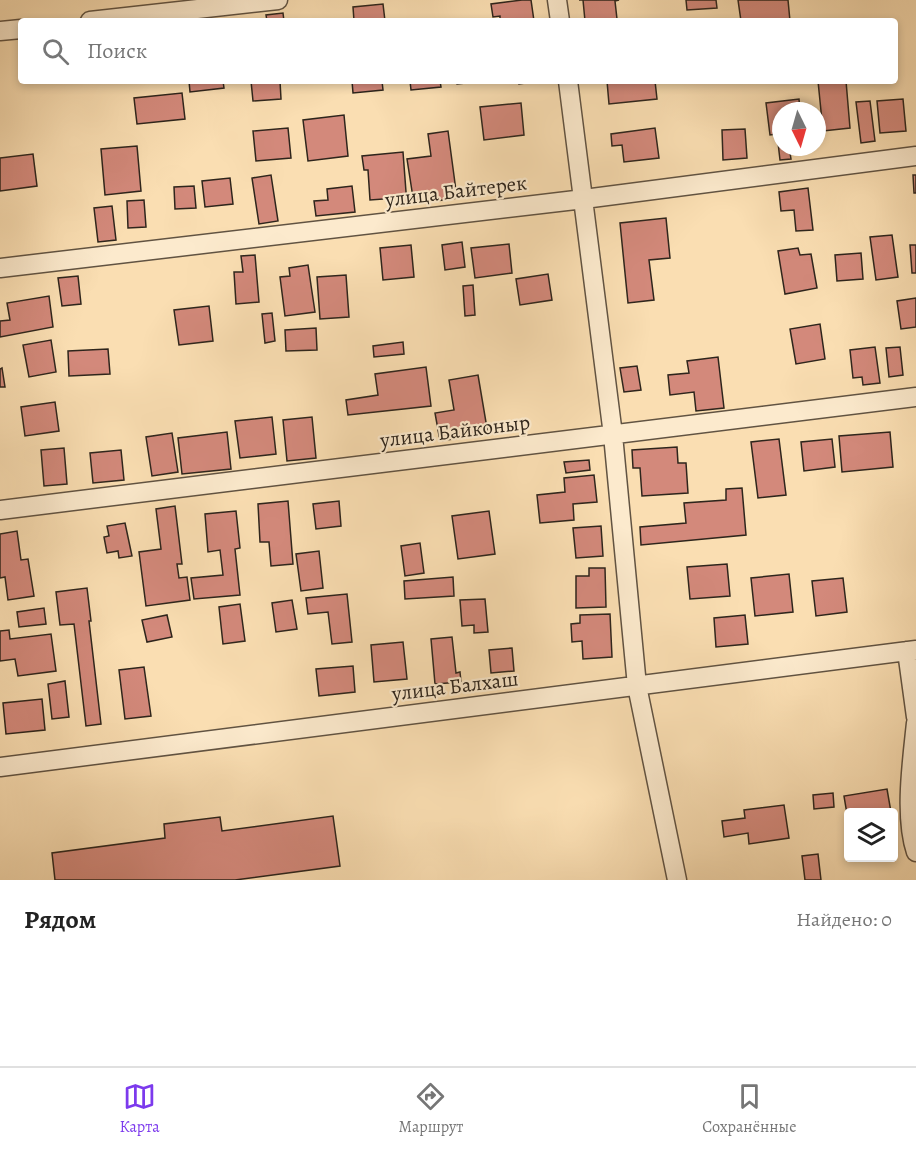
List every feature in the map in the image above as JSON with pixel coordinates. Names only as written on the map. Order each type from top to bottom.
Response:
[{"type":"street","points":[[117,18],[278,0]]},
{"type":"street","points":[[557,0],[560,18]]},
{"type":"street","points":[[0,31],[18,29]]},
{"type":"street","points":[[568,84],[585,199],[613,435],[638,686],[677,880]]},
{"type":"street","name":"улица Байтерек","points":[[0,268],[585,199],[916,156]]},
{"type":"street","name":"улица Байконыр","points":[[0,510],[916,397]]},
{"type":"street","points":[[911,650],[916,717]]},
{"type":"street","name":"улица Балхаш","points":[[0,767],[911,650]]},
{"type":"street","points":[[916,723],[910,806],[916,852]]},
{"type":"building","points":[[531,0],[534,18],[493,17],[491,4]]},
{"type":"building","points":[[583,0],[619,0],[615,1],[617,18],[585,18]]},
{"type":"building","points":[[686,0],[716,0],[717,8],[687,10]]},
{"type":"building","points":[[738,0],[788,0],[790,18],[741,18]]},
{"type":"building","points":[[383,4],[385,18],[354,18],[353,7]]},
{"type":"building","points":[[283,13],[284,18],[266,18],[266,15]]},
{"type":"building","points":[[189,84],[223,84],[224,88],[190,92]]},
{"type":"building","points":[[251,84],[280,84],[281,99],[253,101]]},
{"type":"building","points":[[352,84],[382,84],[383,90],[353,93]]},
{"type":"building","points":[[410,84],[440,84],[441,87],[411,90]]},
{"type":"building","points":[[607,84],[655,84],[657,99],[609,104]]},
{"type":"building","points":[[818,84],[846,84],[850,128],[826,131],[826,102],[820,102]]},
{"type":"building","points":[[182,93],[185,119],[137,124],[134,98]]},
{"type":"building","points":[[799,99],[799,102],[774,102]]},
{"type":"building","points":[[903,99],[906,131],[880,133],[877,101]]},
{"type":"building","points":[[870,101],[875,141],[861,143],[856,102]]},
{"type":"building","points":[[772,102],[772,135],[770,135],[766,103]]},
{"type":"building","points":[[521,103],[524,135],[484,140],[480,107]]},
{"type":"building","points":[[344,115],[348,156],[308,161],[303,120]]},
{"type":"building","points":[[288,128],[291,158],[256,161],[253,131]]},
{"type":"building","points":[[655,128],[659,158],[624,162],[622,145],[612,146],[611,134]]},
{"type":"building","points":[[745,129],[747,158],[723,160],[722,130]]},
{"type":"building","points":[[448,131],[457,198],[414,204],[407,159],[431,156],[428,134]]},
{"type":"building","points":[[137,146],[141,191],[105,195],[101,149]]},
{"type":"building","points":[[403,152],[407,205],[398,206],[397,198],[370,200],[368,170],[364,170],[362,156]]},
{"type":"building","points":[[33,154],[37,186],[0,191],[0,158]]},
{"type":"building","points":[[780,156],[790,156],[791,159],[780,160]]},
{"type":"building","points":[[271,175],[278,221],[259,224],[252,178]]},
{"type":"building","points":[[913,175],[916,175],[916,193],[914,193]]},
{"type":"building","points":[[230,178],[233,204],[205,207],[202,181]]},
{"type":"building","points":[[194,186],[196,208],[175,209],[174,187]]},
{"type":"building","points":[[352,186],[355,212],[316,216],[314,201],[328,200],[327,189]]},
{"type":"building","points":[[808,188],[813,230],[796,231],[794,210],[781,211],[779,192]]},
{"type":"building","points":[[144,200],[146,227],[128,228],[127,201]]},
{"type":"building","points":[[112,206],[116,240],[98,242],[94,208]]},
{"type":"building","points":[[666,218],[670,258],[649,260],[654,300],[628,303],[620,223]]},
{"type":"building","points":[[892,235],[898,277],[876,280],[870,237]]},
{"type":"building","points":[[462,242],[465,267],[445,270],[442,245]]},
{"type":"building","points":[[509,244],[512,273],[475,278],[471,248]]},
{"type":"building","points":[[411,245],[414,277],[383,280],[380,248]]},
{"type":"building","points":[[910,245],[916,245],[916,273],[912,273]]},
{"type":"building","points":[[798,248],[800,255],[811,254],[817,288],[785,294],[778,251]]},
{"type":"building","points":[[861,253],[863,279],[837,281],[835,255]]},
{"type":"building","points":[[255,255],[259,302],[236,304],[234,272],[243,272],[241,256]]},
{"type":"building","points":[[308,265],[315,312],[285,316],[280,277],[290,276],[289,268]]},
{"type":"building","points":[[548,274],[552,300],[520,305],[516,279]]},
{"type":"building","points":[[346,275],[349,317],[320,319],[317,277]]},
{"type":"building","points":[[78,276],[81,304],[62,306],[58,278]]},
{"type":"building","points":[[473,285],[475,315],[465,316],[463,286]]},
{"type":"building","points":[[49,296],[53,327],[0,337],[0,321],[10,320],[7,303]]},
{"type":"building","points":[[916,298],[916,327],[901,329],[897,301]]},
{"type":"building","points":[[209,306],[213,341],[179,345],[174,310]]},
{"type":"building","points":[[272,313],[275,341],[265,343],[262,314]]},
{"type":"building","points":[[820,324],[825,359],[796,364],[790,329]]},
{"type":"building","points":[[316,328],[317,350],[286,351],[285,330]]},
{"type":"building","points":[[51,340],[56,372],[29,377],[23,345]]},
{"type":"building","points":[[403,342],[404,354],[374,357],[373,346]]},
{"type":"building","points":[[875,347],[880,383],[863,385],[862,377],[853,378],[850,350]]},
{"type":"building","points":[[900,347],[903,375],[889,377],[886,348]]},
{"type":"building","points":[[108,349],[110,374],[69,376],[68,351]]},
{"type":"building","points":[[718,357],[724,408],[696,411],[694,392],[670,395],[668,375],[689,373],[687,361]]},
{"type":"building","points":[[637,366],[641,390],[624,392],[620,368]]},
{"type":"building","points":[[426,367],[431,406],[348,415],[346,400],[378,395],[375,374]]},
{"type":"building","points":[[2,368],[5,387],[0,387],[0,369]]},
{"type":"building","points":[[478,375],[488,434],[440,441],[435,413],[454,410],[449,380]]},
{"type":"building","points":[[55,402],[59,431],[25,436],[21,407]]},
{"type":"building","points":[[272,417],[276,454],[240,458],[235,421]]},
{"type":"building","points":[[312,417],[316,458],[287,461],[283,420]]},
{"type":"building","points":[[227,432],[231,469],[182,474],[178,438]]},
{"type":"building","points":[[890,432],[893,467],[842,472],[839,436]]},
{"type":"building","points":[[172,433],[178,472],[152,476],[146,437]]},
{"type":"building","points":[[779,439],[786,495],[758,498],[751,442]]},
{"type":"building","points":[[832,439],[835,467],[804,471],[801,442]]},
{"type":"building","points":[[677,447],[678,463],[686,463],[688,493],[642,496],[640,468],[633,468],[632,450]]},
{"type":"building","points":[[64,448],[67,484],[44,486],[41,450]]},
{"type":"building","points":[[121,450],[124,480],[93,483],[90,453]]},
{"type":"building","points":[[589,460],[590,470],[566,473],[564,462]]},
{"type":"building","points":[[594,475],[597,502],[573,504],[574,520],[540,523],[537,495],[565,492],[564,478]]},
{"type":"building","points":[[742,488],[746,535],[641,545],[640,527],[686,523],[684,503],[726,500],[726,489]]},
{"type":"building","points":[[288,501],[293,564],[271,566],[269,542],[260,542],[258,504]]},
{"type":"building","points":[[339,501],[341,526],[316,529],[313,504]]},
{"type":"building","points":[[175,506],[182,564],[177,564],[179,578],[187,577],[190,600],[146,606],[139,552],[161,549],[156,509]]},
{"type":"building","points":[[236,511],[240,548],[235,549],[240,595],[194,599],[191,578],[223,575],[220,550],[208,552],[205,514]]},
{"type":"building","points":[[489,511],[495,554],[458,559],[452,516]]},
{"type":"building","points":[[125,523],[132,556],[119,558],[118,551],[107,553],[104,537],[109,536],[107,526]]},
{"type":"building","points":[[601,526],[603,556],[576,558],[573,528]]},
{"type":"building","points":[[17,531],[21,560],[28,559],[34,596],[8,600],[5,577],[0,578],[0,534]]},
{"type":"building","points":[[420,543],[424,573],[405,576],[401,546]]},
{"type":"building","points":[[319,551],[323,588],[301,591],[296,554]]},
{"type":"building","points":[[727,564],[730,596],[690,599],[687,567]]},
{"type":"building","points":[[589,568],[605,568],[606,607],[576,608],[576,576],[589,576]]},
{"type":"building","points":[[789,574],[793,612],[755,616],[751,578]]},
{"type":"building","points":[[453,577],[454,596],[405,599],[404,581]]},
{"type":"building","points":[[843,578],[847,612],[816,616],[812,581]]},
{"type":"building","points":[[87,588],[101,724],[86,726],[74,624],[60,625],[56,592]]},
{"type":"building","points":[[347,594],[352,642],[332,644],[328,612],[308,614],[306,598]]},
{"type":"building","points":[[485,599],[488,632],[474,633],[474,625],[462,626],[460,600]]},
{"type":"building","points":[[292,600],[297,629],[276,632],[272,603]]},
{"type":"building","points":[[240,604],[245,641],[223,644],[219,607]]},
{"type":"building","points":[[44,608],[46,624],[19,627],[17,612]]},
{"type":"building","points":[[610,614],[612,657],[583,659],[582,641],[572,642],[571,624],[580,623],[580,615]]},
{"type":"building","points":[[167,615],[172,637],[147,642],[142,620]]},
{"type":"building","points":[[745,615],[748,644],[716,647],[714,618]]},
{"type":"building","points":[[9,630],[10,639],[51,634],[56,671],[18,676],[15,659],[0,661],[0,631]]},
{"type":"building","points":[[452,637],[456,673],[460,672],[461,682],[435,684],[431,639]]},
{"type":"building","points":[[403,642],[407,679],[374,682],[371,645]]},
{"type":"building","points":[[512,648],[514,671],[491,673],[489,650]]},
{"type":"building","points":[[353,666],[355,692],[319,696],[316,669]]},
{"type":"building","points":[[144,667],[151,716],[125,719],[119,670]]},
{"type":"building","points":[[65,681],[69,717],[52,719],[48,684]]},
{"type":"building","points":[[42,699],[45,730],[6,734],[3,703]]},
{"type":"building","points":[[887,789],[890,808],[846,808],[844,796]]},
{"type":"building","points":[[833,793],[834,807],[814,809],[813,795]]},
{"type":"building","points":[[784,805],[789,838],[749,844],[748,833],[724,837],[722,821],[745,818],[744,810]]},
{"type":"building","points":[[333,816],[340,866],[235,880],[55,880],[52,853],[165,838],[164,824],[220,817],[222,831]]},
{"type":"building","points":[[818,854],[821,880],[805,880],[802,856]]}]
